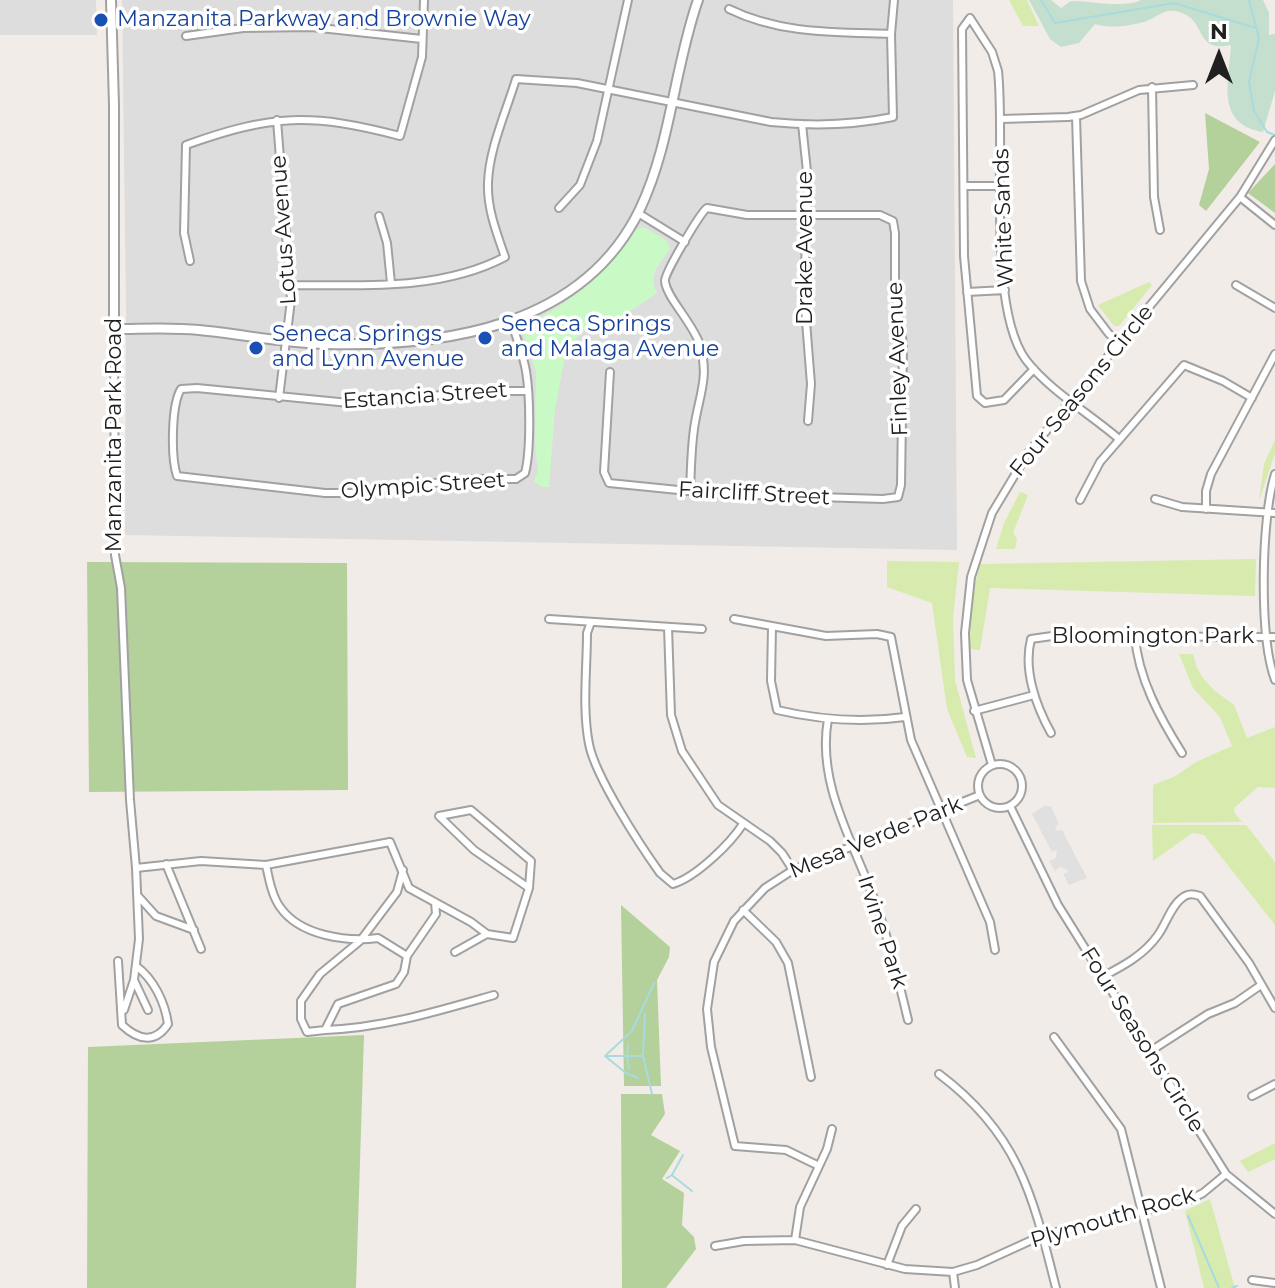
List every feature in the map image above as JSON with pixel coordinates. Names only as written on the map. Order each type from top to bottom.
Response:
[{"type":"street","points":[[190,261],[184,233],[186,145],[229,130],[277,120],[331,121],[400,136],[420,68],[424,0]]},
{"type":"street","points":[[559,208],[573,195],[597,141],[628,0]]},
{"type":"street","points":[[114,329],[173,328],[322,344],[411,341],[462,334],[511,322],[546,306],[595,270],[615,248],[638,213],[654,174],[685,41],[698,0]]},
{"type":"street","points":[[290,285],[391,283],[453,277],[481,270],[505,257],[495,228],[488,184],[489,166],[516,79],[608,88],[771,122],[802,124],[893,117],[891,34],[894,0]]},
{"type":"street","name":"Manzanita Park Road","points":[[110,1],[114,105],[115,555],[121,588],[130,800],[138,896],[136,966],[124,1010]]},
{"type":"street","points":[[729,9],[751,20],[792,30],[891,34]]},
{"type":"street","name":"White Sands","points":[[964,186],[962,29],[970,18],[996,62],[1001,119],[1005,290],[1011,332],[1034,369],[1119,439]]},
{"type":"street","points":[[186,36],[276,27],[311,27],[422,39]]},
{"type":"street","points":[[1001,119],[1076,116],[1127,93],[1152,87],[1193,85]]},
{"type":"street","points":[[1152,87],[1154,197],[1160,230]]},
{"type":"street","points":[[1076,116],[1081,281],[1090,309],[1109,334],[1120,342]]},
{"type":"street","name":"Lotus Avenue","points":[[277,120],[291,300],[279,398]]},
{"type":"street","name":"Drake Avenue","points":[[802,124],[808,181],[804,296],[811,384],[808,421]]},
{"type":"street","name":"Four Seasons Circle","points":[[992,765],[967,680],[965,633],[971,577],[982,538],[1013,474],[1240,197],[1274,144]]},
{"type":"street","points":[[1002,186],[964,186],[967,292],[979,399],[985,403],[1004,400],[1034,369]]},
{"type":"street","points":[[1240,197],[1275,225]]},
{"type":"street","points":[[690,491],[692,441],[704,384],[704,366],[695,331],[668,292],[664,280],[666,270],[699,214],[707,208],[747,215],[807,214]]},
{"type":"street","points":[[638,213],[685,242]]},
{"type":"street","name":"Finley Avenue","points":[[807,214],[880,215],[893,221],[895,289],[903,345],[901,485],[898,497]]},
{"type":"street","points":[[379,216],[387,243],[391,283]]},
{"type":"street","points":[[1236,285],[1275,308]]},
{"type":"street","points":[[967,292],[1005,290]]},
{"type":"street","points":[[511,322],[525,366],[527,391]]},
{"type":"street","points":[[1206,509],[1206,491],[1211,474],[1275,354]]},
{"type":"street","points":[[1080,500],[1100,462],[1184,365],[1223,381],[1252,398]]},
{"type":"street","name":"Faircliff Street","points":[[610,372],[604,472],[609,483],[768,497],[898,497]]},
{"type":"street","name":"Estancia Street","points":[[177,476],[173,463],[175,399],[181,389],[197,388],[325,402],[377,403],[488,391],[527,391]]},
{"type":"street","name":"Olympic Street","points":[[177,476],[325,493],[351,493],[469,479],[516,479],[525,473],[528,462],[527,391]]},
{"type":"street","points":[[1275,474],[1266,513],[1265,636],[1275,680]]},
{"type":"street","points":[[1155,499],[1182,507],[1275,513]]},
{"type":"street","points":[[549,619],[702,629]]},
{"type":"street","points":[[734,619],[826,636],[877,634],[891,637],[911,740],[990,922],[995,950]]},
{"type":"street","points":[[591,622],[587,633],[586,713],[591,755],[660,873],[673,884],[685,881],[725,846],[743,824]]},
{"type":"street","points":[[772,626],[771,681],[777,710],[828,719],[884,720],[905,717]]},
{"type":"street","points":[[668,627],[671,715],[675,735],[709,795],[727,813],[770,841],[793,870]]},
{"type":"street","points":[[1135,636],[1142,674],[1166,728],[1182,753]]},
{"type":"street","name":"Bloomington Park","points":[[1034,695],[1029,658],[1031,639],[1275,637]]},
{"type":"street","points":[[974,711],[1034,695],[1051,733]]},
{"type":"street","name":"Irvine Park","points":[[828,719],[825,736],[828,775],[884,928],[908,1020]]},
{"type":"street","points":[[992,765],[1007,765],[1019,774],[1022,788],[1010,806],[989,806],[980,795],[981,775],[992,765]]},
{"type":"street","name":"Mesa Verde Park","points":[[819,1166],[786,1150],[735,1146],[711,1047],[707,1009],[710,979],[719,948],[743,910],[765,888],[793,870],[980,795]]},
{"type":"street","name":"Four Seasons Circle","points":[[1010,806],[1058,905],[1226,1174],[1275,1214]]},
{"type":"street","points":[[136,868],[201,861],[266,865],[390,842],[409,888],[487,934],[513,938],[529,888],[531,861],[471,810],[439,816],[474,850],[529,888]]},
{"type":"street","points":[[166,864],[201,949]]},
{"type":"street","points":[[266,865],[279,907],[298,925],[334,937],[360,941],[378,938],[407,956]]},
{"type":"street","points":[[403,870],[397,892],[360,941],[320,974],[301,1001],[301,1019],[307,1032],[350,1029],[415,1018],[494,995]]},
{"type":"street","points":[[1102,977],[1130,962],[1148,947],[1182,897],[1194,894],[1200,896],[1249,963],[1275,1008]]},
{"type":"street","points":[[138,896],[156,916],[194,930]]},
{"type":"street","points":[[325,1030],[338,1004],[396,984],[404,972],[407,956],[436,914],[435,902]]},
{"type":"street","points":[[743,910],[776,942],[788,963],[811,1077]]},
{"type":"street","points":[[455,952],[487,934]]},
{"type":"street","points":[[118,961],[122,1025],[134,1037],[141,1039],[164,1031],[168,1024],[165,1006],[144,972],[136,966]]},
{"type":"street","points":[[134,980],[148,1010]]},
{"type":"street","points":[[1149,1052],[1197,1020],[1235,1003],[1261,985]]},
{"type":"street","points":[[1054,1037],[1121,1129],[1161,1288]]},
{"type":"street","points":[[939,1074],[973,1102],[1011,1152],[1024,1176],[1056,1288]]},
{"type":"street","points":[[1252,1096],[1275,1084]]},
{"type":"street","points":[[795,1240],[800,1207],[827,1149],[832,1129]]},
{"type":"street","name":"Plymouth Rock","points":[[715,1246],[744,1241],[795,1240],[887,1265],[926,1272],[953,1272],[977,1265],[1043,1235],[1187,1201],[1203,1193],[1226,1174]]},
{"type":"street","points":[[887,1265],[902,1226],[916,1209]]},
{"type":"street","points":[[953,1272],[955,1288]]},
{"type":"street","points":[[1252,1280],[1275,1283]]},
{"type":"shaded area","points":[[0,0],[96,0],[97,35],[0,35]]},
{"type":"shaded area","points":[[122,0],[953,0],[957,550],[125,535]]},
{"type":"shaded area","points":[[1044,806],[1051,806],[1059,824],[1055,827],[1057,831],[1062,830],[1087,878],[1069,885],[1063,874],[1068,872],[1067,869],[1059,867],[1055,871],[1049,861],[1056,858],[1057,850],[1052,852],[1032,814]]},
{"type":"green space","points":[[1009,0],[1027,0],[1039,26],[1023,26]]},
{"type":"green space","points":[[1029,0],[1051,0],[1061,8],[1071,1],[1116,4],[1141,0],[1263,0],[1269,13],[1269,35],[1275,34],[1275,91],[1263,132],[1237,120],[1231,111],[1228,87],[1231,45],[1219,46],[1205,40],[1188,16],[1169,11],[1132,25],[1113,27],[1095,24],[1079,43],[1061,47],[1050,39]]},
{"type":"green space","points":[[1205,113],[1260,142],[1206,211],[1199,205],[1209,169]]},
{"type":"green space","points":[[1275,164],[1275,213],[1248,193]]},
{"type":"green space","points":[[644,227],[667,241],[670,249],[654,275],[657,293],[626,314],[623,325],[603,324],[585,329],[566,350],[555,410],[549,487],[542,487],[534,481],[538,471],[535,446],[536,372],[523,332],[525,325],[558,307],[588,285],[614,259],[636,229]]},
{"type":"green space","points":[[1149,282],[1152,285],[1119,326],[1114,326],[1098,305]]},
{"type":"green space","points":[[1275,440],[1275,453],[1259,501],[1264,464]]},
{"type":"green space","points":[[1020,492],[1028,495],[1013,533],[1017,538],[1015,549],[996,549],[1004,523]]},
{"type":"green space","points":[[1256,559],[1255,596],[990,588],[980,650],[970,649],[971,601],[980,564]]},
{"type":"green space","points":[[887,561],[959,562],[953,618],[955,680],[976,758],[967,757],[947,709],[932,603],[887,587]]},
{"type":"green space","points":[[87,562],[347,563],[348,790],[89,792]]},
{"type":"green space","points":[[1179,654],[1193,654],[1203,678],[1234,705],[1247,738],[1275,727],[1275,788],[1258,787],[1235,807],[1234,812],[1242,822],[1153,823],[1153,785],[1232,746],[1220,717],[1193,688]]},
{"type":"green space","points":[[1152,825],[1246,825],[1275,862],[1275,925],[1204,835],[1192,833],[1153,861]]},
{"type":"green space","points":[[621,905],[670,947],[669,957],[657,980],[661,1086],[624,1086]]},
{"type":"green space","points":[[364,1035],[356,1288],[87,1288],[88,1047]]},
{"type":"green space","points":[[621,1094],[662,1094],[665,1114],[651,1135],[680,1151],[662,1179],[684,1193],[682,1225],[694,1237],[696,1249],[666,1288],[622,1288]]},
{"type":"green space","points":[[1275,1143],[1275,1159],[1248,1172],[1240,1161]]},
{"type":"green space","points":[[1210,1199],[1235,1288],[1204,1288],[1185,1211]]},
{"type":"waterway","points":[[1041,0],[1055,23],[1174,3],[1256,28]]},
{"type":"waterway","points":[[1249,0],[1259,38],[1249,82],[1254,111],[1267,132],[1275,135]]},
{"type":"waterway","points":[[606,1055],[632,1031],[654,983]]},
{"type":"waterway","points":[[643,1055],[645,1013]]},
{"type":"waterway","points":[[627,1056],[628,1044]]},
{"type":"waterway","points":[[638,1078],[626,1073],[605,1056],[643,1056],[652,1094]]},
{"type":"waterway","points":[[627,1056],[629,1069]]},
{"type":"waterway","points":[[667,1178],[683,1155]]},
{"type":"waterway","points":[[673,1176],[692,1191]]},
{"type":"waterway","points":[[1188,1216],[1219,1288]]},
{"type":"waterway","points":[[1232,1288],[1237,1286]]},
{"type":"place","name":"Manzanita Parkway and Brownie Way","points":[[101,20]]},
{"type":"place","name":"Seneca Springs and Malaga Avenue","points":[[485,338]]},
{"type":"place","name":"Seneca Springs and Lynn Avenue","points":[[256,348]]}]
